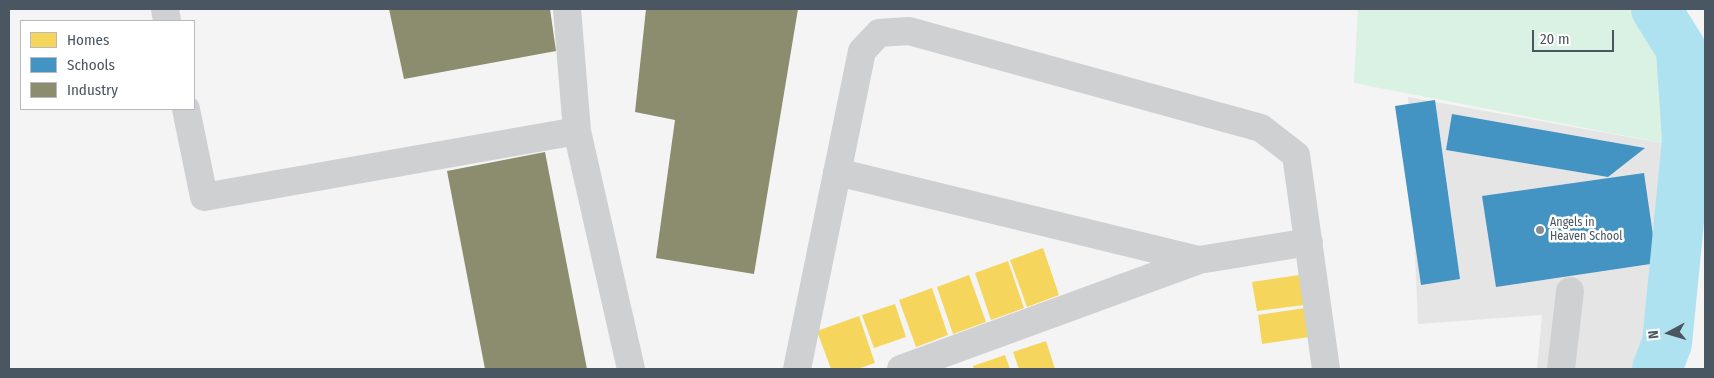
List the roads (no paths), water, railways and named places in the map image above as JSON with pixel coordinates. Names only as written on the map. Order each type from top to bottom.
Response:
[{"type":"street","points":[[567,9],[577,130],[631,369]]},
{"type":"street","points":[[797,369],[862,51],[880,33],[909,31],[1261,128],[1296,155],[1326,369]]},
{"type":"street","points":[[186,110],[204,197],[577,130]]},
{"type":"street","points":[[837,172],[1200,260]]},
{"type":"street","points":[[901,369],[1200,260],[1308,242]]},
{"type":"street","points":[[1561,369],[1570,291]]},
{"type":"waterway","points":[[1656,9],[1681,49],[1687,140],[1667,343],[1657,369]]},
{"type":"place","name":"Angels in Heaven School","points":[[1540,230]]}]
